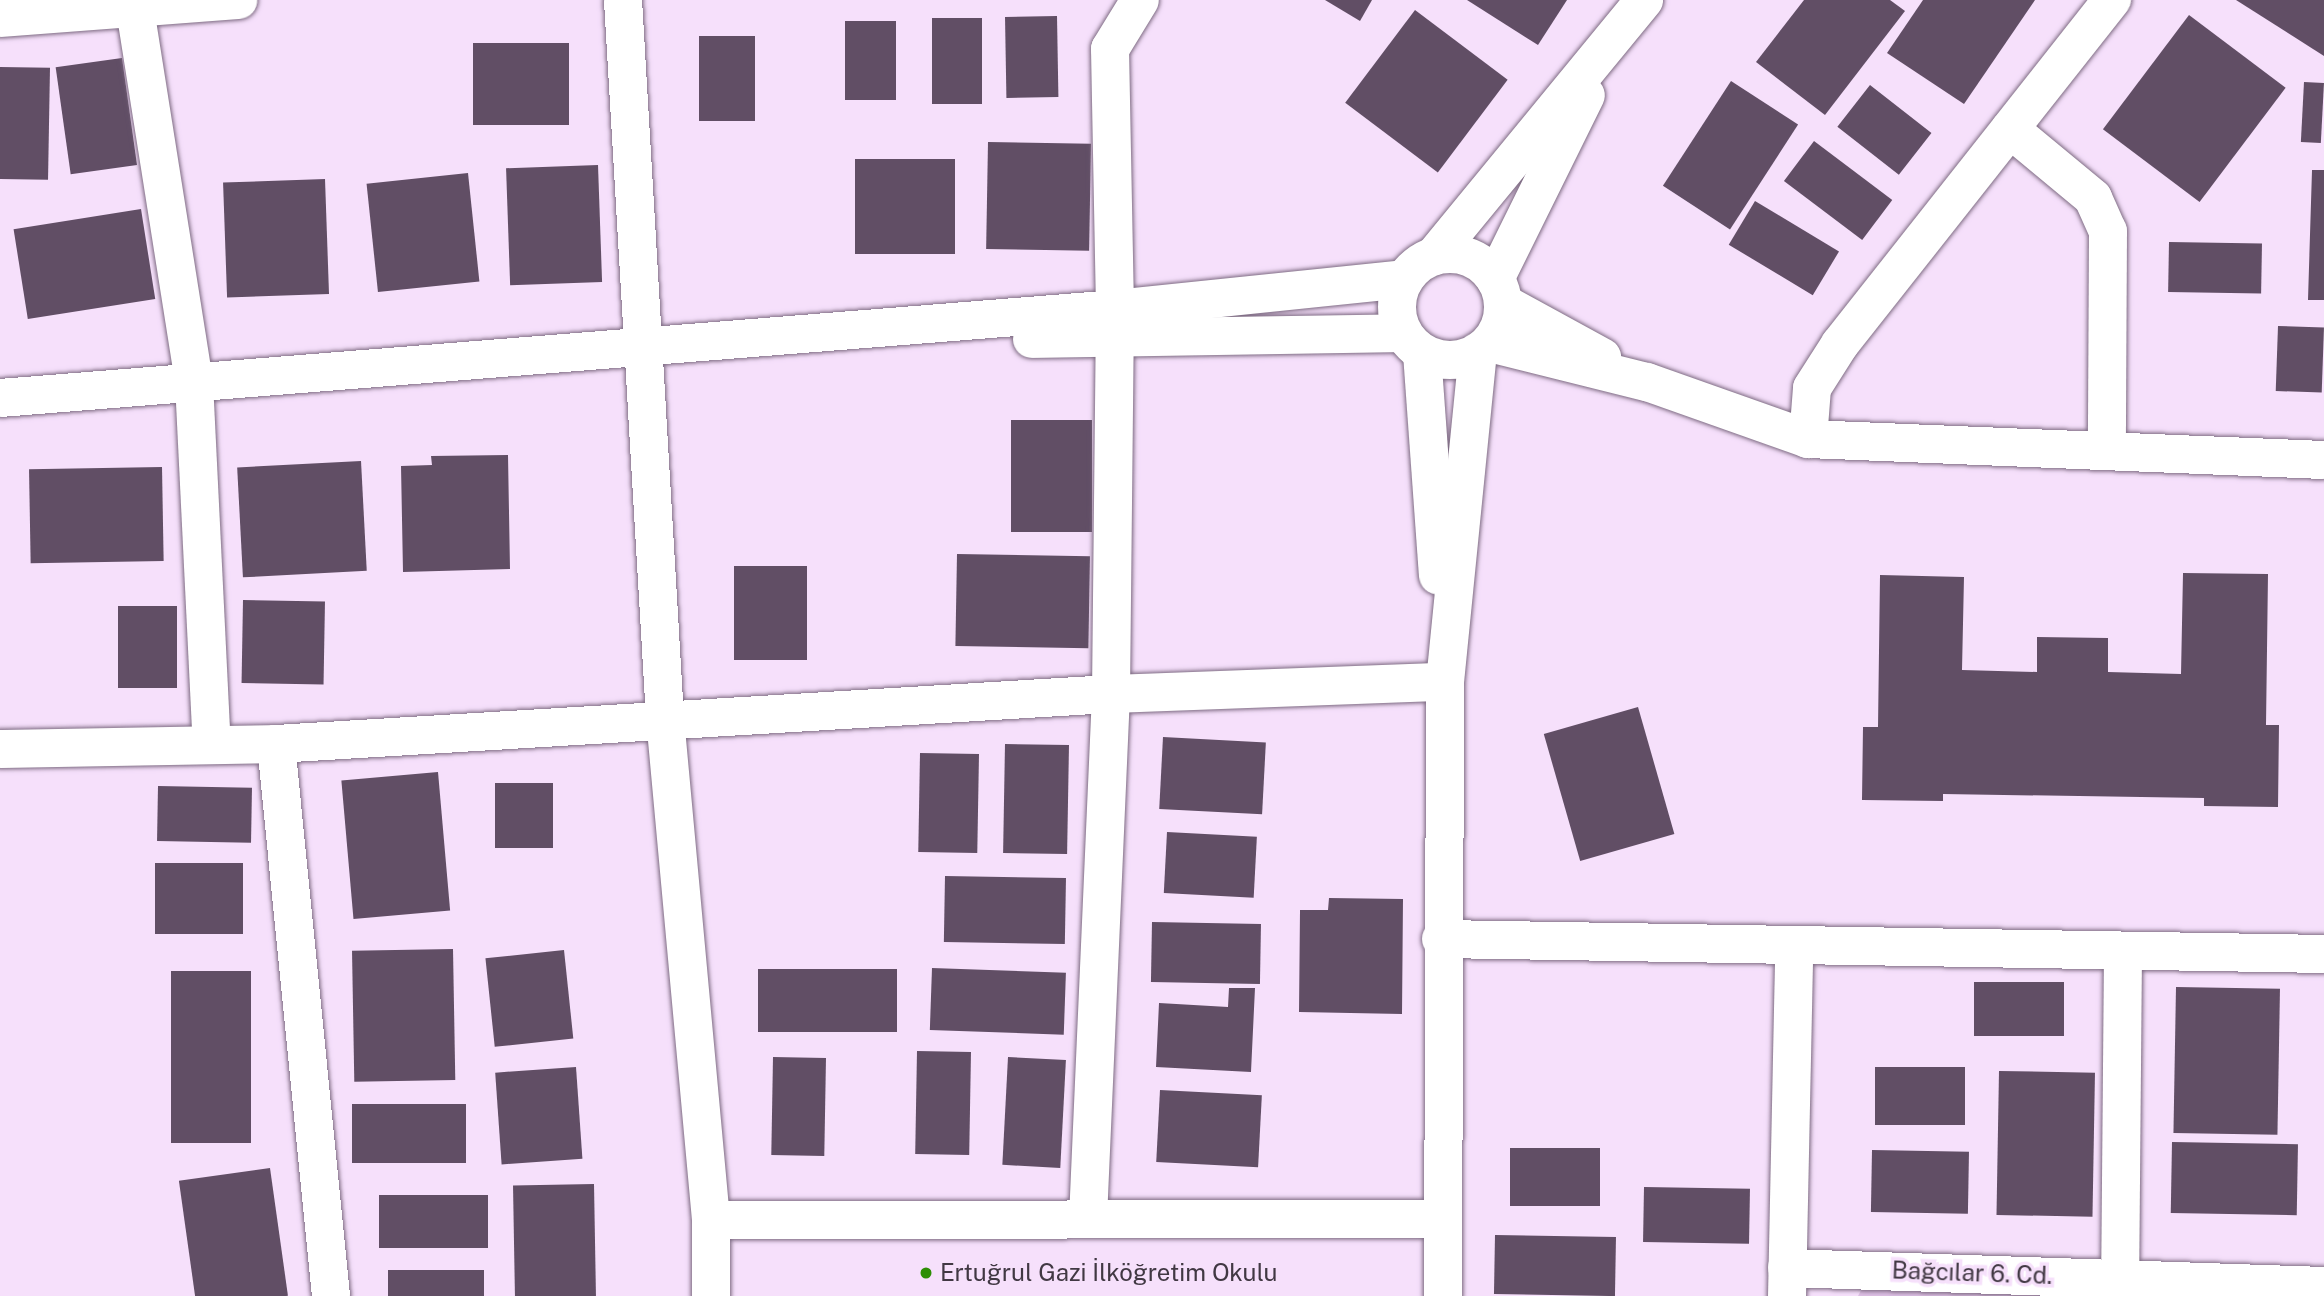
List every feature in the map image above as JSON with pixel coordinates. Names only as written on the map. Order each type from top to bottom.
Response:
[{"type":"street","points":[[0,18],[65,7],[135,9],[238,0]]},
{"type":"street","points":[[623,0],[665,718],[711,1220],[711,1296]]},
{"type":"street","points":[[1088,1219],[1111,694],[1115,323],[1110,49],[1140,0]]},
{"type":"street","points":[[1445,682],[1412,343],[1396,305],[1419,267],[1644,0]]},
{"type":"street","points":[[1808,439],[1812,388],[1833,355],[2112,0]]},
{"type":"street","points":[[135,9],[194,382],[212,745]]},
{"type":"street","points":[[1444,1296],[1441,1219],[1441,939],[1445,682],[1484,348],[1499,291],[1615,37]]},
{"type":"street","points":[[2010,129],[2093,198],[2108,231],[2106,451]]},
{"type":"street","points":[[1115,323],[1468,257],[1499,291],[1647,382]]},
{"type":"street","points":[[0,398],[642,346],[1115,323],[1412,343],[1451,360],[1484,348],[1647,382],[1808,439],[2324,460]]},
{"type":"street","points":[[0,749],[276,744],[665,718],[1111,694],[1445,682]]},
{"type":"street","points":[[276,744],[331,1296]]},
{"type":"street","points":[[1441,939],[1794,949],[2324,954]]},
{"type":"street","points":[[1787,1282],[1794,949]]},
{"type":"street","points":[[2120,1287],[2123,954]]},
{"type":"street","points":[[711,1220],[1441,1219]]},
{"type":"street","name":"Bağcılar 6. Cd.","points":[[1787,1282],[2120,1287],[2324,1286]]},
{"type":"shaded area","points":[[1865,1283],[2089,1296],[1858,1296]]},
{"type":"building","points":[[1325,0],[1372,0],[1360,21]]},
{"type":"building","points":[[1467,0],[1567,0],[1538,45]]},
{"type":"building","points":[[1804,0],[1890,0],[1905,11],[1825,115],[1756,62]]},
{"type":"building","points":[[1923,0],[2035,0],[1964,104],[1887,53]]},
{"type":"building","points":[[2236,0],[2324,0],[2324,56]]},
{"type":"building","points":[[1415,10],[1508,80],[1438,172],[1345,103]]},
{"type":"building","points":[[2189,15],[2286,88],[2200,202],[2103,129]]},
{"type":"building","points":[[1057,16],[1058,97],[1006,98],[1005,17]]},
{"type":"building","points":[[932,18],[982,18],[982,104],[932,104]]},
{"type":"building","points":[[845,21],[896,21],[896,100],[845,100]]},
{"type":"building","points":[[699,36],[755,36],[755,121],[699,121]]},
{"type":"building","points":[[473,43],[569,43],[569,125],[473,125]]},
{"type":"building","points":[[122,58],[137,165],[71,174],[56,67]]},
{"type":"building","points":[[0,67],[50,68],[48,180],[0,179]]},
{"type":"building","points":[[1731,81],[1798,125],[1730,229],[1663,186]]},
{"type":"building","points":[[2304,82],[2324,83],[2321,143],[2301,142]]},
{"type":"building","points":[[1870,85],[1931,133],[1899,175],[1837,127]]},
{"type":"building","points":[[1814,141],[1892,200],[1862,240],[1784,181]]},
{"type":"building","points":[[988,142],[1091,144],[1089,251],[986,249]]},
{"type":"building","points":[[855,159],[955,159],[955,254],[855,254]]},
{"type":"building","points":[[598,165],[602,282],[510,285],[506,168]]},
{"type":"building","points":[[2312,170],[2324,170],[2324,300],[2308,300]]},
{"type":"building","points":[[468,173],[479,281],[378,292],[367,184]]},
{"type":"building","points":[[325,179],[329,294],[227,297],[223,183]]},
{"type":"building","points":[[1755,201],[1839,251],[1813,295],[1729,245]]},
{"type":"building","points":[[141,209],[155,299],[28,319],[14,229]]},
{"type":"building","points":[[2169,242],[2262,244],[2261,294],[2168,292]]},
{"type":"building","points":[[2278,326],[2324,328],[2322,393],[2276,391]]},
{"type":"building","points":[[1011,420],[1092,420],[1092,532],[1011,532]]},
{"type":"building","points":[[508,455],[510,569],[403,572],[401,466],[432,465],[431,456]]},
{"type":"building","points":[[361,461],[367,571],[243,577],[237,467]]},
{"type":"building","points":[[162,467],[164,561],[31,563],[29,469]]},
{"type":"building","points":[[957,554],[1090,556],[1088,648],[955,646]]},
{"type":"building","points":[[734,566],[807,566],[807,660],[734,660]]},
{"type":"building","points":[[2183,573],[2268,574],[2266,725],[2279,725],[2278,807],[2204,806],[2204,798],[1943,794],[1943,801],[1862,800],[1863,727],[1878,727],[1880,575],[1964,577],[1962,670],[2037,672],[2037,637],[2108,638],[2108,672],[2181,674]]},
{"type":"building","points":[[243,600],[325,601],[324,684],[242,683]]},
{"type":"building","points":[[118,606],[177,606],[177,688],[118,688]]},
{"type":"building","points":[[1638,707],[1674,834],[1580,861],[1544,734]]},
{"type":"building","points":[[1163,737],[1266,742],[1262,814],[1159,809]]},
{"type":"building","points":[[1005,744],[1069,745],[1067,854],[1003,853]]},
{"type":"building","points":[[920,753],[979,754],[977,853],[918,852]]},
{"type":"building","points":[[438,772],[450,910],[353,919],[341,780]]},
{"type":"building","points":[[495,783],[553,783],[553,848],[495,848]]},
{"type":"building","points":[[158,786],[252,788],[251,843],[157,841]]},
{"type":"building","points":[[1167,832],[1257,837],[1254,898],[1164,893]]},
{"type":"building","points":[[155,863],[243,863],[243,934],[155,934]]},
{"type":"building","points":[[945,876],[1066,878],[1065,944],[944,942]]},
{"type":"building","points":[[1329,898],[1403,899],[1402,1014],[1299,1012],[1300,910],[1328,910]]},
{"type":"building","points":[[1152,922],[1261,924],[1260,984],[1151,982]]},
{"type":"building","points":[[453,949],[455,1080],[354,1082],[352,951]]},
{"type":"building","points":[[564,950],[573,1039],[495,1047],[485,958]]},
{"type":"building","points":[[932,968],[1066,973],[1064,1035],[930,1030]]},
{"type":"building","points":[[758,969],[897,969],[897,1032],[758,1032]]},
{"type":"building","points":[[171,971],[251,971],[251,1143],[171,1143]]},
{"type":"building","points":[[1974,982],[2064,982],[2064,1036],[1974,1036]]},
{"type":"building","points":[[2176,987],[2280,989],[2277,1135],[2173,1133]]},
{"type":"building","points":[[1229,988],[1255,988],[1251,1072],[1156,1067],[1159,1003],[1228,1007]]},
{"type":"building","points":[[917,1051],[971,1052],[969,1155],[915,1154]]},
{"type":"building","points":[[773,1057],[826,1058],[824,1156],[771,1155]]},
{"type":"building","points":[[1008,1057],[1066,1060],[1060,1168],[1002,1165]]},
{"type":"building","points":[[576,1067],[582,1159],[502,1164],[495,1073]]},
{"type":"building","points":[[1875,1067],[1965,1067],[1965,1125],[1875,1125]]},
{"type":"building","points":[[1999,1071],[2095,1073],[2092,1217],[1996,1215]]},
{"type":"building","points":[[1160,1090],[1262,1095],[1258,1167],[1156,1162]]},
{"type":"building","points":[[352,1104],[466,1104],[466,1163],[352,1163]]},
{"type":"building","points":[[2172,1142],[2298,1144],[2297,1215],[2171,1213]]},
{"type":"building","points":[[1510,1148],[1600,1148],[1600,1206],[1510,1206]]},
{"type":"building","points":[[1872,1150],[1969,1152],[1968,1214],[1871,1212]]},
{"type":"building","points":[[270,1168],[288,1296],[195,1296],[179,1181]]},
{"type":"building","points":[[594,1184],[596,1296],[515,1296],[513,1185]]},
{"type":"building","points":[[1644,1187],[1750,1189],[1749,1244],[1643,1242]]},
{"type":"building","points":[[379,1195],[488,1195],[488,1248],[379,1248]]},
{"type":"building","points":[[1495,1235],[1616,1237],[1615,1296],[1494,1294]]},
{"type":"building","points":[[388,1270],[484,1270],[484,1296],[388,1296]]},
{"type":"place","name":"Ertuğrul Gazi İlköğretim Okulu","points":[[926,1273]]}]
